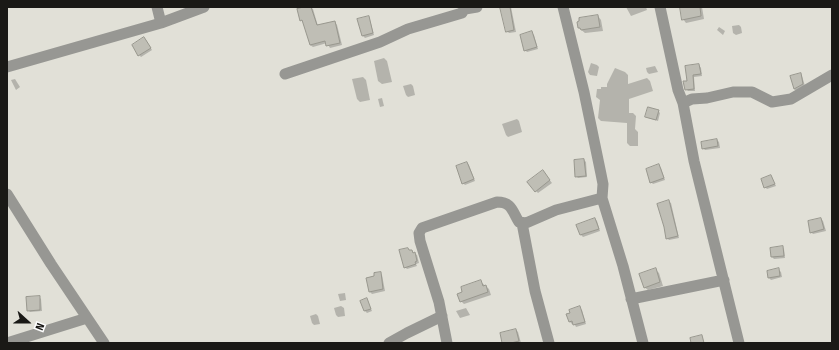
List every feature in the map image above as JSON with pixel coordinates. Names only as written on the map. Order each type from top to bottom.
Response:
[{"type":"street","points":[[156,7],[161,24]]},
{"type":"street","points":[[7,67],[161,24],[204,7]]},
{"type":"street","points":[[286,74],[380,42],[408,29],[462,13],[465,8],[478,7]]},
{"type":"street","points":[[563,7],[584,92],[601,174],[603,184],[602,198],[623,266],[643,343]]},
{"type":"street","points":[[660,7],[678,90],[683,103],[694,161],[738,343]]},
{"type":"street","points":[[683,103],[692,99],[707,98],[732,92],[752,92],[772,102],[791,99],[832,75]]},
{"type":"street","points":[[7,194],[86,318],[104,343]]},
{"type":"street","points":[[522,223],[530,222],[556,210],[602,198]]},
{"type":"street","points":[[447,343],[442,316],[419,233],[422,228],[497,202],[504,202],[508,203],[519,222],[522,223],[535,292],[549,343]]},
{"type":"street","points":[[631,299],[724,280]]},
{"type":"street","points":[[389,343],[442,316]]},
{"type":"street","points":[[7,343],[86,318]]},
{"type":"building","points":[[311,7],[317,25],[335,21],[340,43],[326,46],[325,41],[310,45],[302,20],[300,21],[297,9]]},
{"type":"building","points":[[500,7],[510,7],[514,30],[506,32]]},
{"type":"building","points":[[680,7],[700,7],[701,16],[682,20]]},
{"type":"building","points":[[598,15],[600,27],[581,30],[578,28],[577,22],[579,21],[579,18]]},
{"type":"building","points":[[369,16],[373,33],[362,36],[357,19]]},
{"type":"building","points":[[532,31],[537,47],[524,51],[520,35]]},
{"type":"building","points":[[144,37],[151,48],[138,56],[132,45]]},
{"type":"building","points":[[699,64],[701,74],[693,75],[694,89],[685,90],[683,81],[687,81],[685,66]]},
{"type":"building","points":[[801,73],[803,84],[794,89],[790,76]]},
{"type":"building","points":[[648,107],[659,110],[656,120],[645,117]]},
{"type":"building","points":[[717,139],[718,146],[702,149],[701,142]]},
{"type":"building","points":[[584,159],[586,176],[575,177],[574,160]]},
{"type":"building","points":[[467,162],[474,179],[462,184],[456,166]]},
{"type":"building","points":[[659,164],[664,178],[650,183],[646,169]]},
{"type":"building","points":[[543,170],[550,180],[535,192],[527,182]]},
{"type":"building","points":[[771,175],[775,184],[764,188],[761,179]]},
{"type":"building","points":[[669,200],[678,236],[666,239],[657,204]]},
{"type":"building","points":[[595,218],[599,229],[580,235],[576,225]]},
{"type":"building","points":[[821,218],[824,229],[810,233],[808,221]]},
{"type":"building","points":[[783,246],[784,256],[771,257],[770,248]]},
{"type":"building","points":[[408,248],[409,250],[412,250],[413,253],[415,252],[417,261],[415,262],[416,264],[404,268],[399,250]]},
{"type":"building","points":[[656,268],[660,282],[644,288],[639,274]]},
{"type":"building","points":[[779,268],[780,276],[768,278],[767,271]]},
{"type":"building","points":[[381,272],[383,289],[369,292],[366,278],[374,276],[374,273]]},
{"type":"building","points":[[481,280],[483,286],[486,285],[488,292],[460,302],[457,294],[462,292],[461,287]]},
{"type":"building","points":[[40,296],[40,310],[27,311],[26,297]]},
{"type":"building","points":[[367,298],[371,309],[364,311],[360,301]]},
{"type":"building","points":[[580,306],[585,322],[573,325],[572,321],[569,322],[566,314],[570,313],[569,310]]},
{"type":"building","points":[[516,329],[519,341],[502,343],[500,333]]},
{"type":"building","points":[[702,335],[704,343],[691,343],[690,338]]}]
